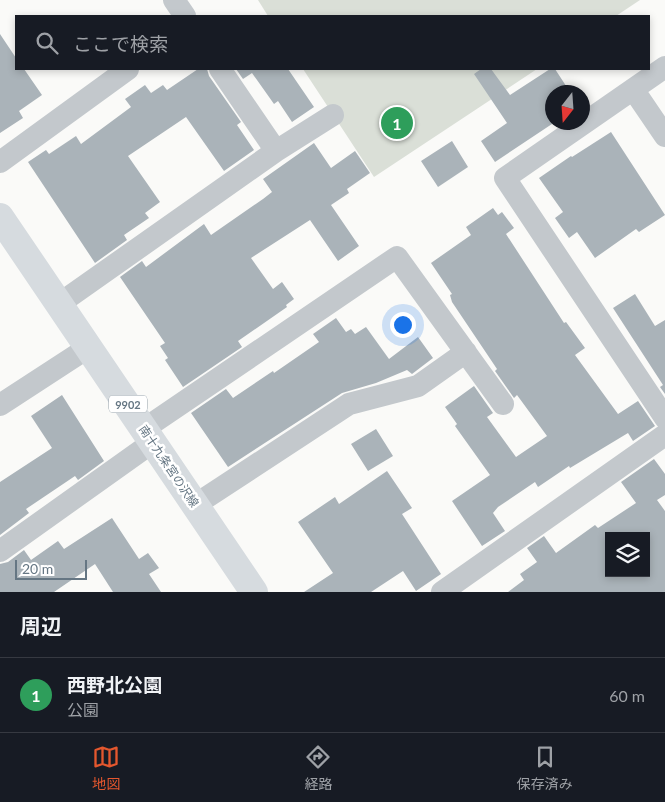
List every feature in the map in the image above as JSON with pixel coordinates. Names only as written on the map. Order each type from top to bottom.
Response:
[{"type":"main road","name":"南十九条宮の沢線","points":[[0,217],[254,592]]},
{"type":"street","points":[[174,0],[184,15]]},
{"type":"street","points":[[665,67],[505,178],[665,418]]},
{"type":"street","points":[[0,162],[127,70]]},
{"type":"street","points":[[221,70],[276,151]]},
{"type":"street","points":[[633,89],[665,136]]},
{"type":"street","points":[[59,304],[276,151],[333,114]]},
{"type":"street","points":[[0,551],[149,435],[397,256],[503,404]]},
{"type":"street","points":[[0,405],[89,347]]},
{"type":"street","points":[[195,505],[349,404],[418,386],[466,352]]},
{"type":"street","points":[[442,592],[665,435]]},
{"type":"shaded area","points":[[258,0],[640,0],[618,15],[267,15]]},
{"type":"shaded area","points":[[304,70],[535,70],[374,177]]},
{"type":"building","points":[[0,34],[15,56],[15,70],[25,70],[42,95],[19,111],[23,118],[0,133]]},
{"type":"building","points":[[197,70],[207,70],[209,76],[241,122],[237,125],[254,150],[224,171],[186,117],[128,156],[160,202],[145,213],[149,218],[124,235],[127,240],[95,263],[28,162],[46,150],[49,154],[76,136],[81,144],[131,107],[125,99],[145,85],[151,93],[163,85],[167,90]]},
{"type":"building","points":[[237,70],[289,70],[314,107],[292,122],[278,101],[274,104],[252,73],[243,79]]},
{"type":"building","points":[[480,70],[492,70],[510,95],[548,70],[556,70],[565,85],[545,85],[545,129],[495,162],[481,141],[507,123],[474,74]]},
{"type":"building","points":[[611,132],[665,215],[639,232],[636,229],[595,258],[577,232],[569,238],[555,218],[563,212],[539,178]]},
{"type":"building","points":[[452,141],[468,167],[438,187],[421,161]]},
{"type":"building","points":[[314,143],[331,168],[355,151],[370,173],[347,189],[349,193],[331,205],[359,246],[338,261],[310,220],[251,258],[273,289],[282,282],[294,299],[286,305],[287,307],[238,341],[242,347],[183,387],[165,360],[168,358],[160,346],[165,343],[120,277],[142,261],[146,267],[204,224],[211,235],[272,192],[263,179]]},
{"type":"building","points":[[493,208],[498,215],[502,212],[514,228],[506,234],[564,323],[566,322],[585,348],[575,355],[618,414],[638,401],[655,426],[633,441],[628,433],[570,468],[569,466],[538,487],[535,482],[498,507],[493,513],[505,531],[482,546],[452,501],[490,475],[455,426],[457,424],[445,407],[474,386],[493,413],[487,417],[516,457],[547,436],[517,395],[514,398],[495,371],[497,369],[452,302],[450,295],[452,294],[431,263],[471,235],[466,227]]},
{"type":"building","points":[[635,294],[655,326],[665,320],[665,394],[660,387],[663,385],[613,308]]},
{"type":"building","points":[[336,318],[346,332],[351,329],[355,334],[366,327],[389,359],[418,337],[433,358],[412,374],[407,370],[376,383],[342,393],[228,467],[191,413],[226,389],[233,398],[273,371],[274,373],[319,342],[313,334]]},
{"type":"building","points":[[62,395],[104,461],[78,480],[75,476],[26,509],[29,513],[0,535],[0,482],[52,448],[31,416]]},
{"type":"building","points":[[376,429],[393,456],[368,471],[351,444]]},
{"type":"building","points":[[654,459],[665,474],[665,495],[657,500],[665,511],[665,592],[508,592],[524,580],[520,574],[537,562],[527,548],[544,536],[556,553],[595,525],[598,528],[636,503],[621,482]]},
{"type":"building","points":[[387,471],[412,508],[402,514],[441,574],[416,591],[403,571],[371,592],[304,592],[333,573],[298,522],[335,497],[339,504]]},
{"type":"building","points":[[112,518],[139,559],[148,553],[159,568],[149,574],[161,592],[113,592],[95,564],[54,592],[0,592],[0,564],[8,562],[24,550],[31,560],[58,541],[64,549]]},
{"type":"place","name":"西野北公園","points":[[397,123]]}]
